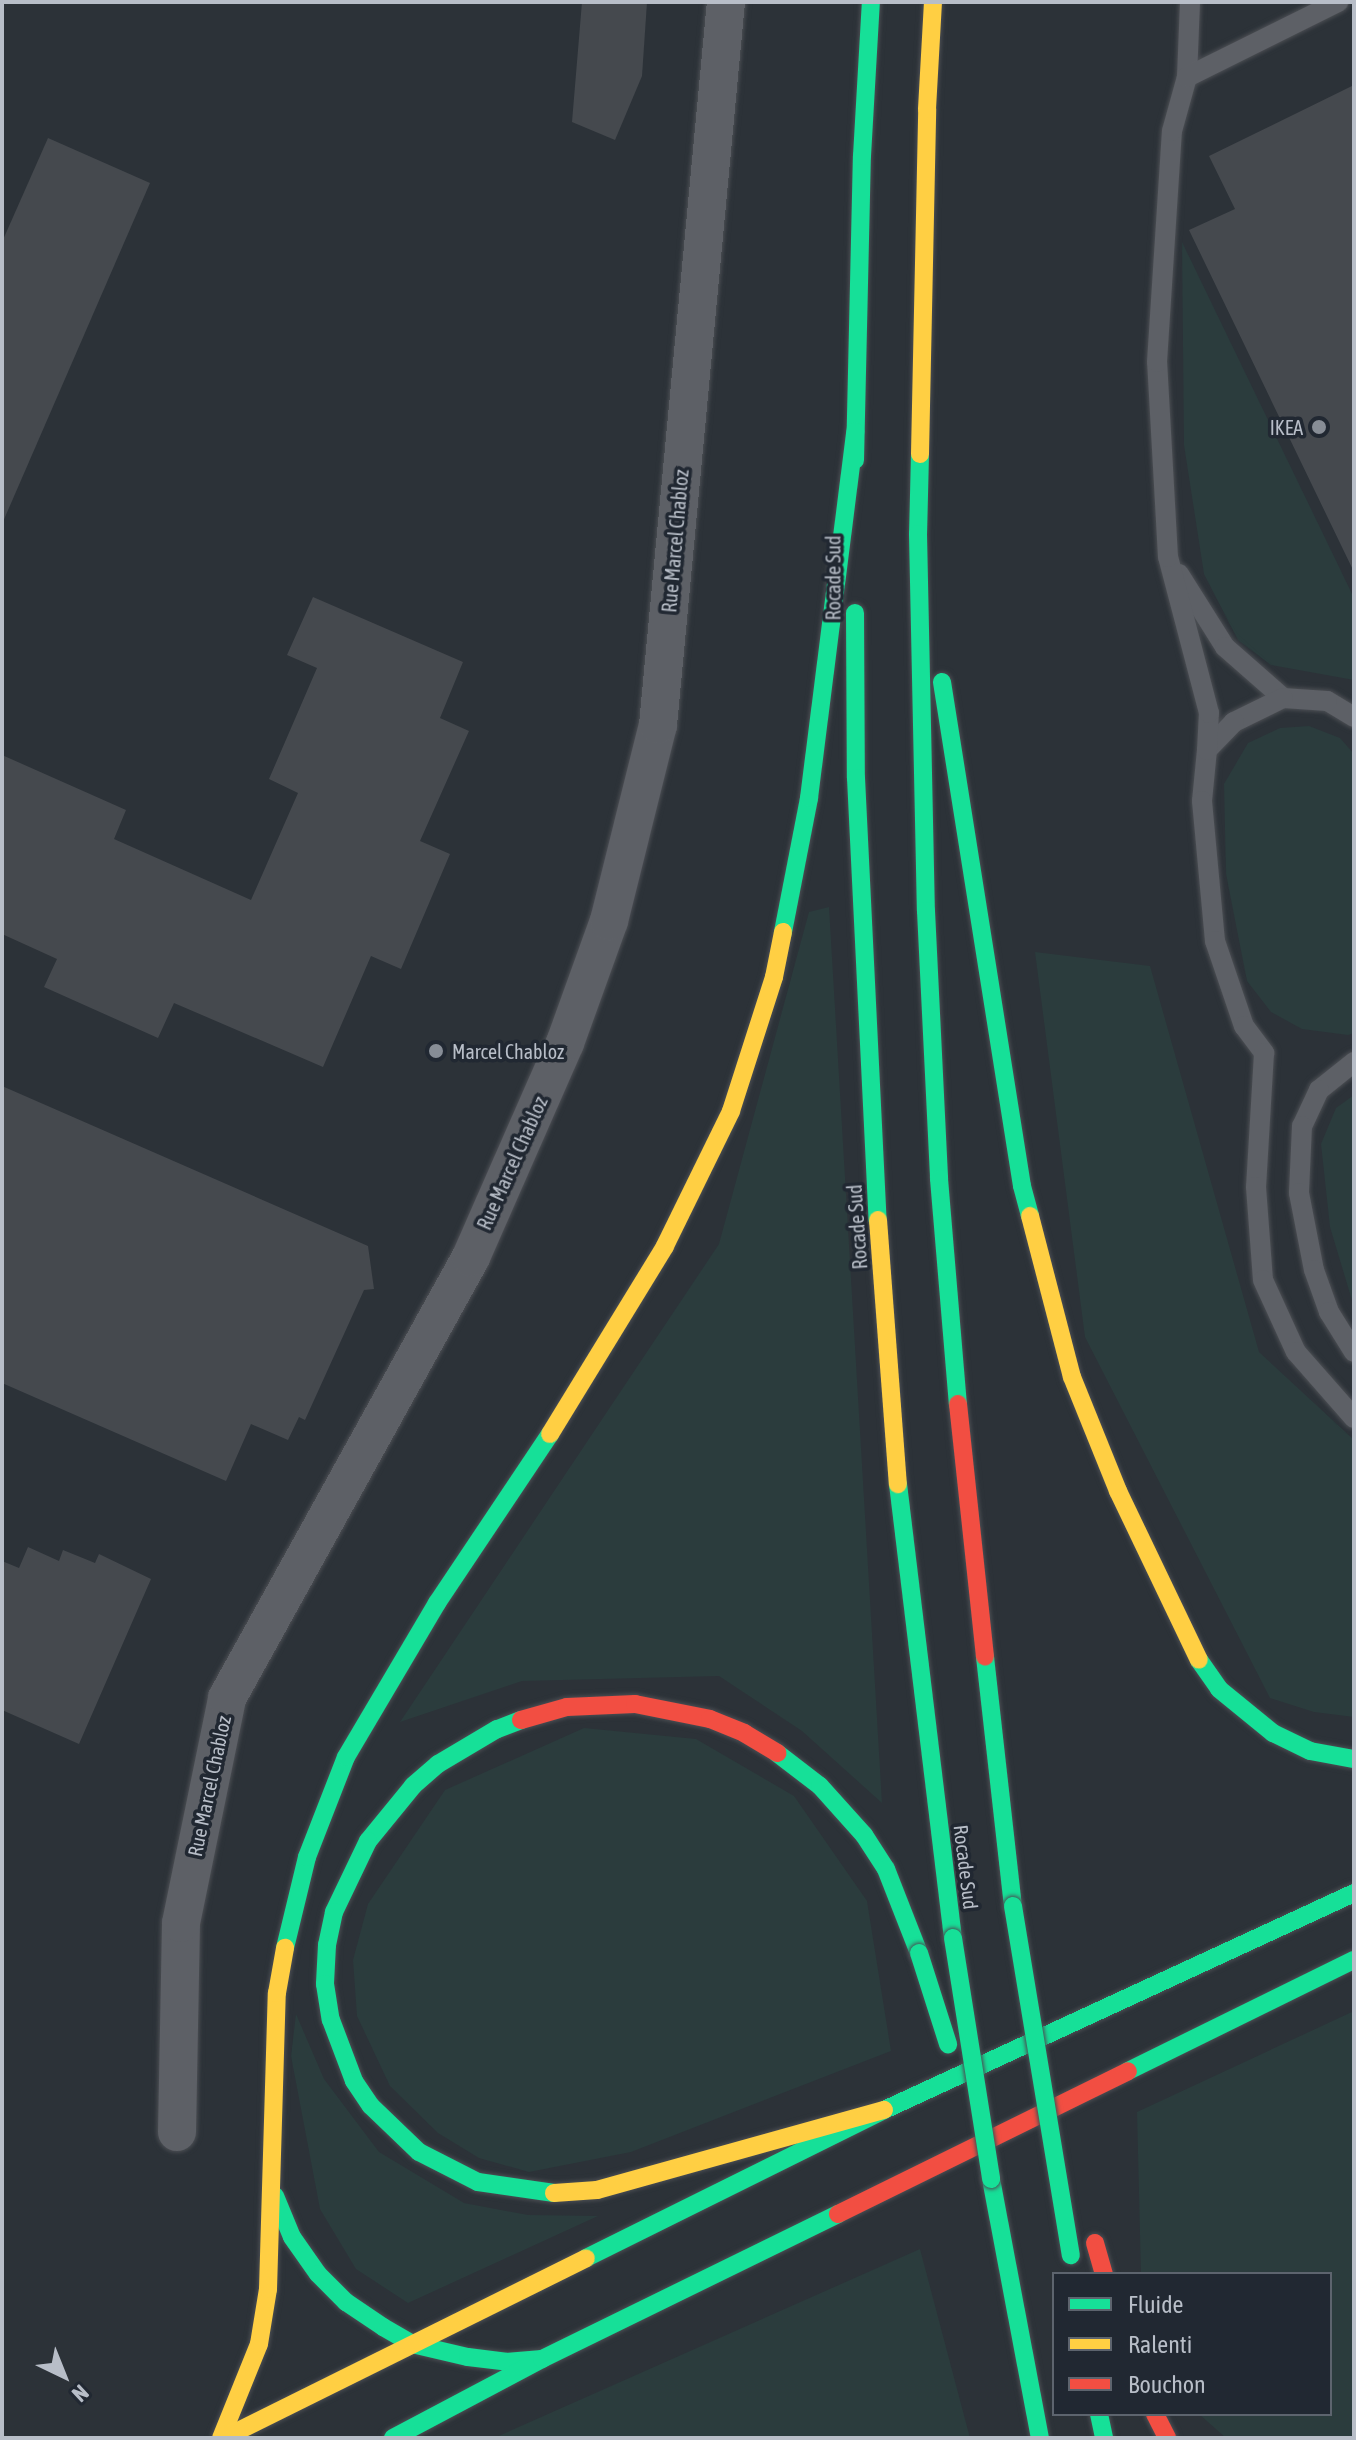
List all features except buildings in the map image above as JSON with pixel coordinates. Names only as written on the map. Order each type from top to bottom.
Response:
[{"type":"main road","name":"Rocade Sud","points":[[871,2],[855,432],[856,778],[875,1184],[903,1545],[953,1938],[991,2179],[1040,2438]]},
{"type":"main road","points":[[933,2],[926,140],[918,534],[920,746],[939,1179],[961,1444],[1013,1906],[1074,2272]]},
{"type":"main road","points":[[222,2438],[259,2344],[268,2289],[277,1993],[293,1906],[326,1802],[346,1757],[393,1675],[585,1382],[665,1246],[725,1124],[774,977],[809,798],[855,432]]},
{"type":"main road","points":[[918,534],[1022,1186],[1072,1377],[1118,1491],[1174,1612],[1197,1657],[1219,1689],[1273,1733],[1310,1751],[1354,1759]]},
{"type":"main road","points":[[884,2110],[597,2190],[555,2193],[478,2182],[419,2152],[371,2106],[354,2081],[331,2020],[325,1984],[329,1934],[349,1876],[368,1841],[413,1786],[438,1764],[497,1729],[567,1707],[635,1704],[671,1709],[721,1723],[771,1748],[809,1776],[854,1823],[886,1869],[919,1953],[991,2179]]},
{"type":"main road","points":[[222,2438],[884,2110],[1354,1893]]},
{"type":"main road","points":[[393,2438],[542,2359],[1354,1960]]},
{"type":"main road","points":[[1038,2061],[1080,2197]]},
{"type":"main road","points":[[271,2187],[292,2237],[318,2274],[346,2302],[412,2344],[506,2362],[542,2359]]},
{"type":"main road","points":[[1092,2235],[1103,2272]]},
{"type":"main road","points":[[1099,2416],[1104,2438]]},
{"type":"main road","points":[[1156,2416],[1167,2438]]},
{"type":"street","name":"Rue Marcel Chabloz","points":[[177,2132],[181,1923],[227,1698],[471,1257],[565,1043],[609,921],[658,725],[726,2]]},
{"type":"lane","points":[[1190,2],[1187,77],[1172,131],[1157,362],[1168,557],[1209,713],[1202,801],[1215,941],[1244,1026],[1264,1053],[1256,1187],[1263,1280],[1296,1352],[1354,1418]]},
{"type":"lane","points":[[1187,77],[1338,2]]},
{"type":"lane","points":[[1168,557],[1225,647],[1283,698]]},
{"type":"lane","points":[[1207,750],[1234,722],[1283,698],[1327,701],[1354,717]]},
{"type":"lane","points":[[1354,1062],[1319,1090],[1302,1126],[1299,1193],[1314,1270],[1329,1312],[1354,1352]]},
{"type":"shaded area","points":[[1182,242],[1354,598],[1354,680],[1271,665],[1238,640],[1204,574],[1184,445]]},
{"type":"shaded area","points":[[1309,726],[1340,738],[1354,754],[1354,1033],[1348,1035],[1302,1029],[1271,1012],[1247,981],[1226,874],[1224,784],[1248,743],[1280,728]]},
{"type":"shaded area","points":[[829,907],[882,1803],[802,1731],[719,1676],[522,1681],[400,1722],[719,1244],[809,912]]},
{"type":"shaded area","points":[[1035,952],[1150,966],[1259,1352],[1354,1440],[1354,1717],[1314,1712],[1270,1698],[1085,1337]]},
{"type":"shaded area","points":[[1354,1095],[1354,1307],[1330,1227],[1321,1144],[1336,1108]]},
{"type":"shaded area","points":[[584,1728],[696,1739],[794,1796],[867,1901],[891,2051],[631,2152],[529,2172],[479,2158],[438,2133],[390,2086],[357,2016],[353,1960],[368,1904],[445,1790]]},
{"type":"shaded area","points":[[1354,2011],[1354,2438],[1226,2438],[1201,2416],[1332,2416],[1332,2272],[1141,2272],[1137,2112]]},
{"type":"shaded area","points":[[296,2014],[324,2079],[379,2152],[464,2203],[528,2215],[598,2216],[408,2303],[356,2269],[320,2209],[291,2056]]},
{"type":"shaded area","points":[[920,2249],[970,2438],[494,2438]]},
{"type":"traffic: fast","points":[[855,460],[862,156],[871,2]]},
{"type":"traffic: fast","points":[[783,932],[809,798],[855,432]]},
{"type":"traffic: fast","points":[[920,454],[918,534],[926,911],[939,1179],[958,1404]]},
{"type":"traffic: fast","points":[[855,613],[856,778],[878,1220]]},
{"type":"traffic: fast","points":[[942,682],[1022,1186],[1030,1216]]},
{"type":"traffic: fast","points":[[285,1948],[307,1857],[346,1757],[437,1603],[550,1434]]},
{"type":"traffic: fast","points":[[898,1484],[953,1938]]},
{"type":"traffic: fast","points":[[985,1657],[1013,1906]]},
{"type":"traffic: fast","points":[[1199,1660],[1219,1689],[1273,1733],[1310,1751],[1354,1759]]},
{"type":"traffic: fast","points":[[521,1720],[497,1729],[438,1764],[413,1786],[368,1841],[334,1912],[327,1945],[325,1984],[331,2020],[354,2081],[371,2106],[419,2152],[478,2182],[554,2193]]},
{"type":"traffic: fast","points":[[777,1753],[820,1786],[864,1835],[886,1869],[919,1953]]},
{"type":"traffic: fast","points":[[586,2258],[884,2110],[1354,1893]]},
{"type":"traffic: fast","points":[[1013,1906],[1071,2255]]},
{"type":"traffic: fast","points":[[953,1938],[991,2179]]},
{"type":"traffic: fast","points":[[919,1953],[948,2044]]},
{"type":"traffic: fast","points":[[1128,2071],[1354,1960]]},
{"type":"traffic: fast","points":[[991,2179],[1040,2438]]},
{"type":"traffic: fast","points":[[275,2196],[292,2237],[318,2274],[346,2302],[383,2327],[412,2344],[468,2357],[506,2362],[542,2359]]},
{"type":"traffic: fast","points":[[393,2438],[542,2359],[838,2214]]},
{"type":"traffic: fast","points":[[1099,2416],[1104,2438]]},
{"type":"traffic: slow","points":[[920,454],[927,109],[933,2]]},
{"type":"traffic: slow","points":[[550,1434],[665,1246],[731,1111],[774,977],[783,932]]},
{"type":"traffic: slow","points":[[1030,1216],[1072,1377],[1118,1491],[1199,1660]]},
{"type":"traffic: slow","points":[[878,1220],[898,1484]]},
{"type":"traffic: slow","points":[[221,2438],[259,2344],[268,2289],[277,1993],[285,1948]]},
{"type":"traffic: slow","points":[[554,2193],[597,2190],[884,2110]]},
{"type":"traffic: slow","points":[[224,2438],[586,2258]]},
{"type":"traffic: jam","points":[[958,1404],[985,1657]]},
{"type":"traffic: jam","points":[[521,1720],[567,1707],[635,1704],[710,1719],[744,1733],[777,1753]]},
{"type":"traffic: jam","points":[[838,2214],[1128,2071]]},
{"type":"traffic: jam","points":[[1095,2243],[1103,2272]]},
{"type":"traffic: jam","points":[[1156,2416],[1167,2438]]},
{"type":"place","name":"IKEA","points":[[1319,427]]},
{"type":"place","name":"Marcel Chabloz","points":[[436,1051]]}]
